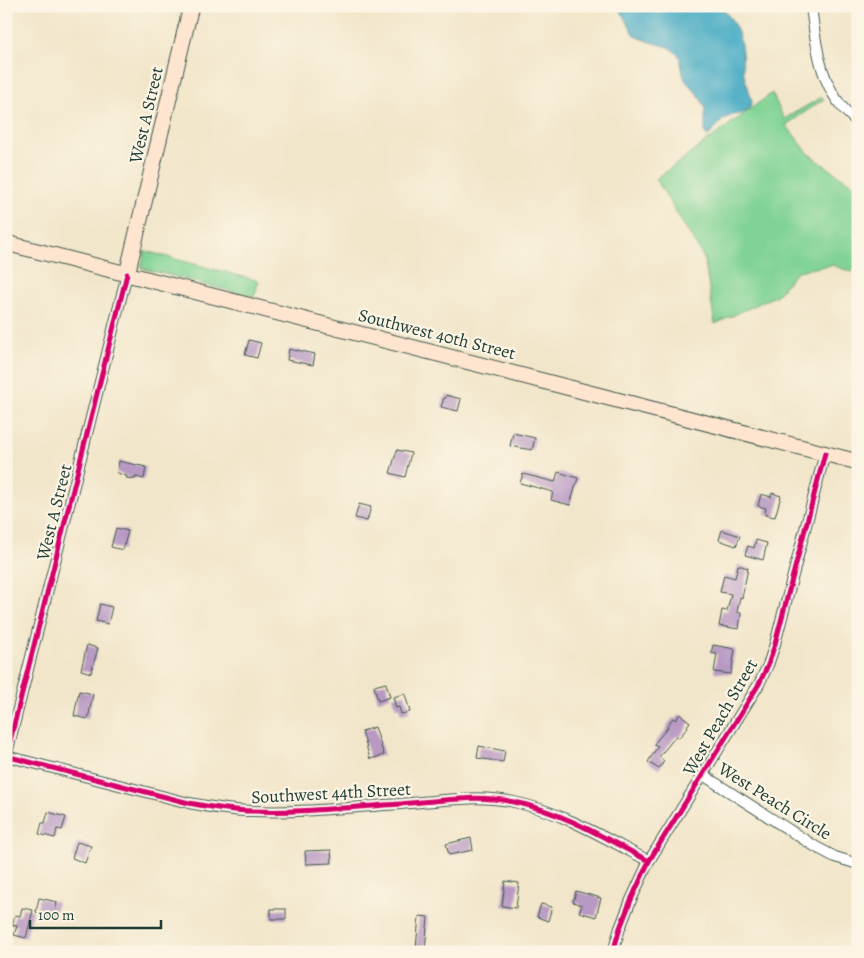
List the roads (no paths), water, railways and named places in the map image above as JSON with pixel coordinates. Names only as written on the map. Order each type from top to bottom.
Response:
[{"type":"main road","name":"West A Street","points":[[128,274],[191,6]]},
{"type":"main road","name":"Southwest 40th Street","points":[[6,243],[858,462]]},
{"type":"street","points":[[811,6],[819,60],[824,73],[844,110],[858,122]]},
{"type":"street","name":"West A Street","points":[[6,756],[128,274]]},
{"type":"street","name":"West Peach Street","points":[[613,952],[631,900],[649,861],[759,684],[768,664],[775,644],[825,453]]},
{"type":"street","name":"Southwest 44th Street","points":[[6,756],[189,803],[251,812],[316,810],[476,798],[499,800],[530,806],[564,818],[649,861]]},
{"type":"street","name":"West Peach Circle","points":[[703,775],[816,847],[835,857],[858,864]]},
{"type":"water","points":[[616,6],[720,6],[733,21],[740,38],[744,72],[752,102],[748,110],[726,118],[708,136],[705,134],[705,107],[699,96],[685,80],[680,57],[668,47],[635,36]]}]
